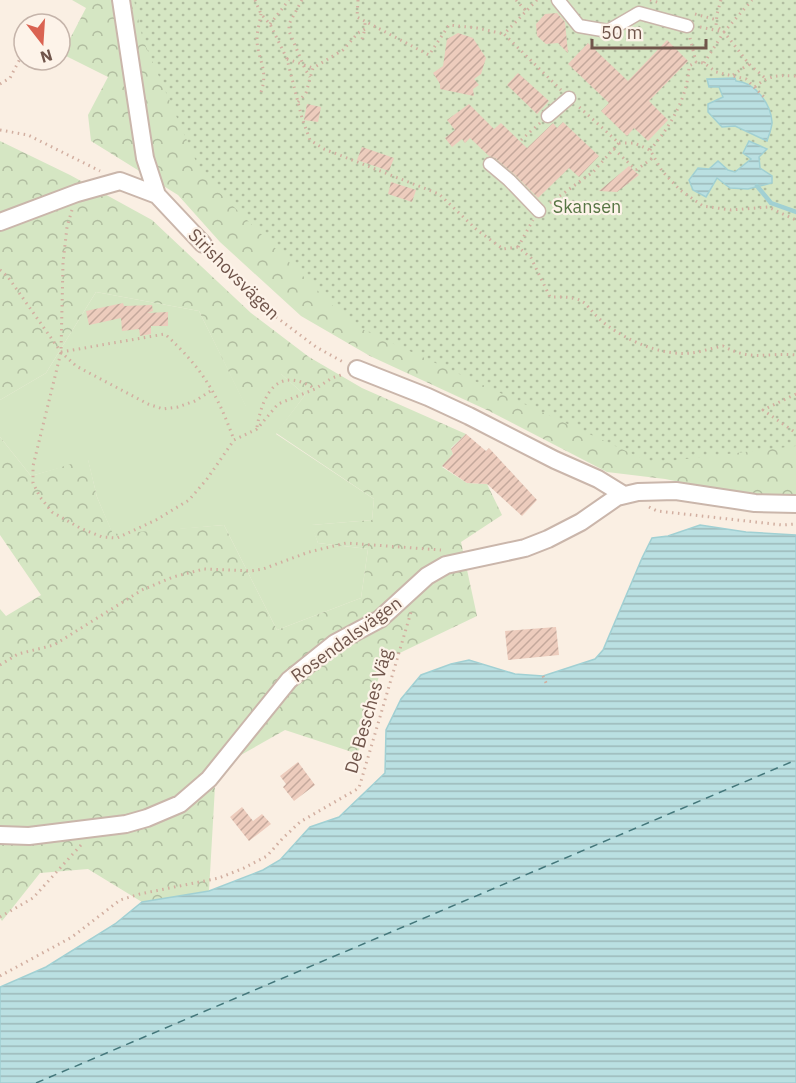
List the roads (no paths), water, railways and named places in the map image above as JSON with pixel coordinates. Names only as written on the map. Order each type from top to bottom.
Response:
[{"type":"street","name":"Sirishovsvägen","points":[[121,0],[145,158],[157,195],[202,244]]},
{"type":"street","points":[[558,0],[579,26],[608,31],[639,12],[687,26]]},
{"type":"street","points":[[548,116],[569,98]]},
{"type":"street","points":[[490,164],[539,211]]},
{"type":"street","points":[[0,222],[77,193],[120,182],[157,195]]},
{"type":"street","points":[[357,369],[469,416],[598,479],[624,495]]},
{"type":"street","name":"Rosendalsvägen","points":[[0,835],[29,836],[126,824],[180,804],[209,780],[289,680],[335,643],[380,619],[430,573],[454,562],[506,552],[548,539],[581,522],[605,504],[624,495],[638,492],[670,491],[755,503],[796,504]]},
{"type":"water","points":[[735,78],[736,81],[750,85],[761,95],[769,108],[772,122],[767,141],[735,126],[722,127],[708,112],[708,104],[723,97],[719,87],[709,87],[707,79]]},
{"type":"water","points":[[749,141],[767,149],[759,157],[760,168],[772,176],[772,183],[748,189],[730,188],[717,178],[706,197],[693,190],[689,180],[698,168],[709,169],[718,161],[728,170],[735,172],[751,159],[743,153]]},
{"type":"water","points":[[700,525],[746,532],[796,535],[796,1083],[0,1083],[0,987],[46,967],[115,924],[142,902],[209,891],[263,870],[280,860],[310,827],[339,817],[385,773],[386,730],[401,699],[421,675],[469,660],[515,674],[543,676],[595,659],[603,650],[652,538],[668,536]]},
{"type":"waterway","points":[[757,186],[771,203],[796,212]]},
{"type":"park label","name":"Skansen","points":[[587,206]]}]
